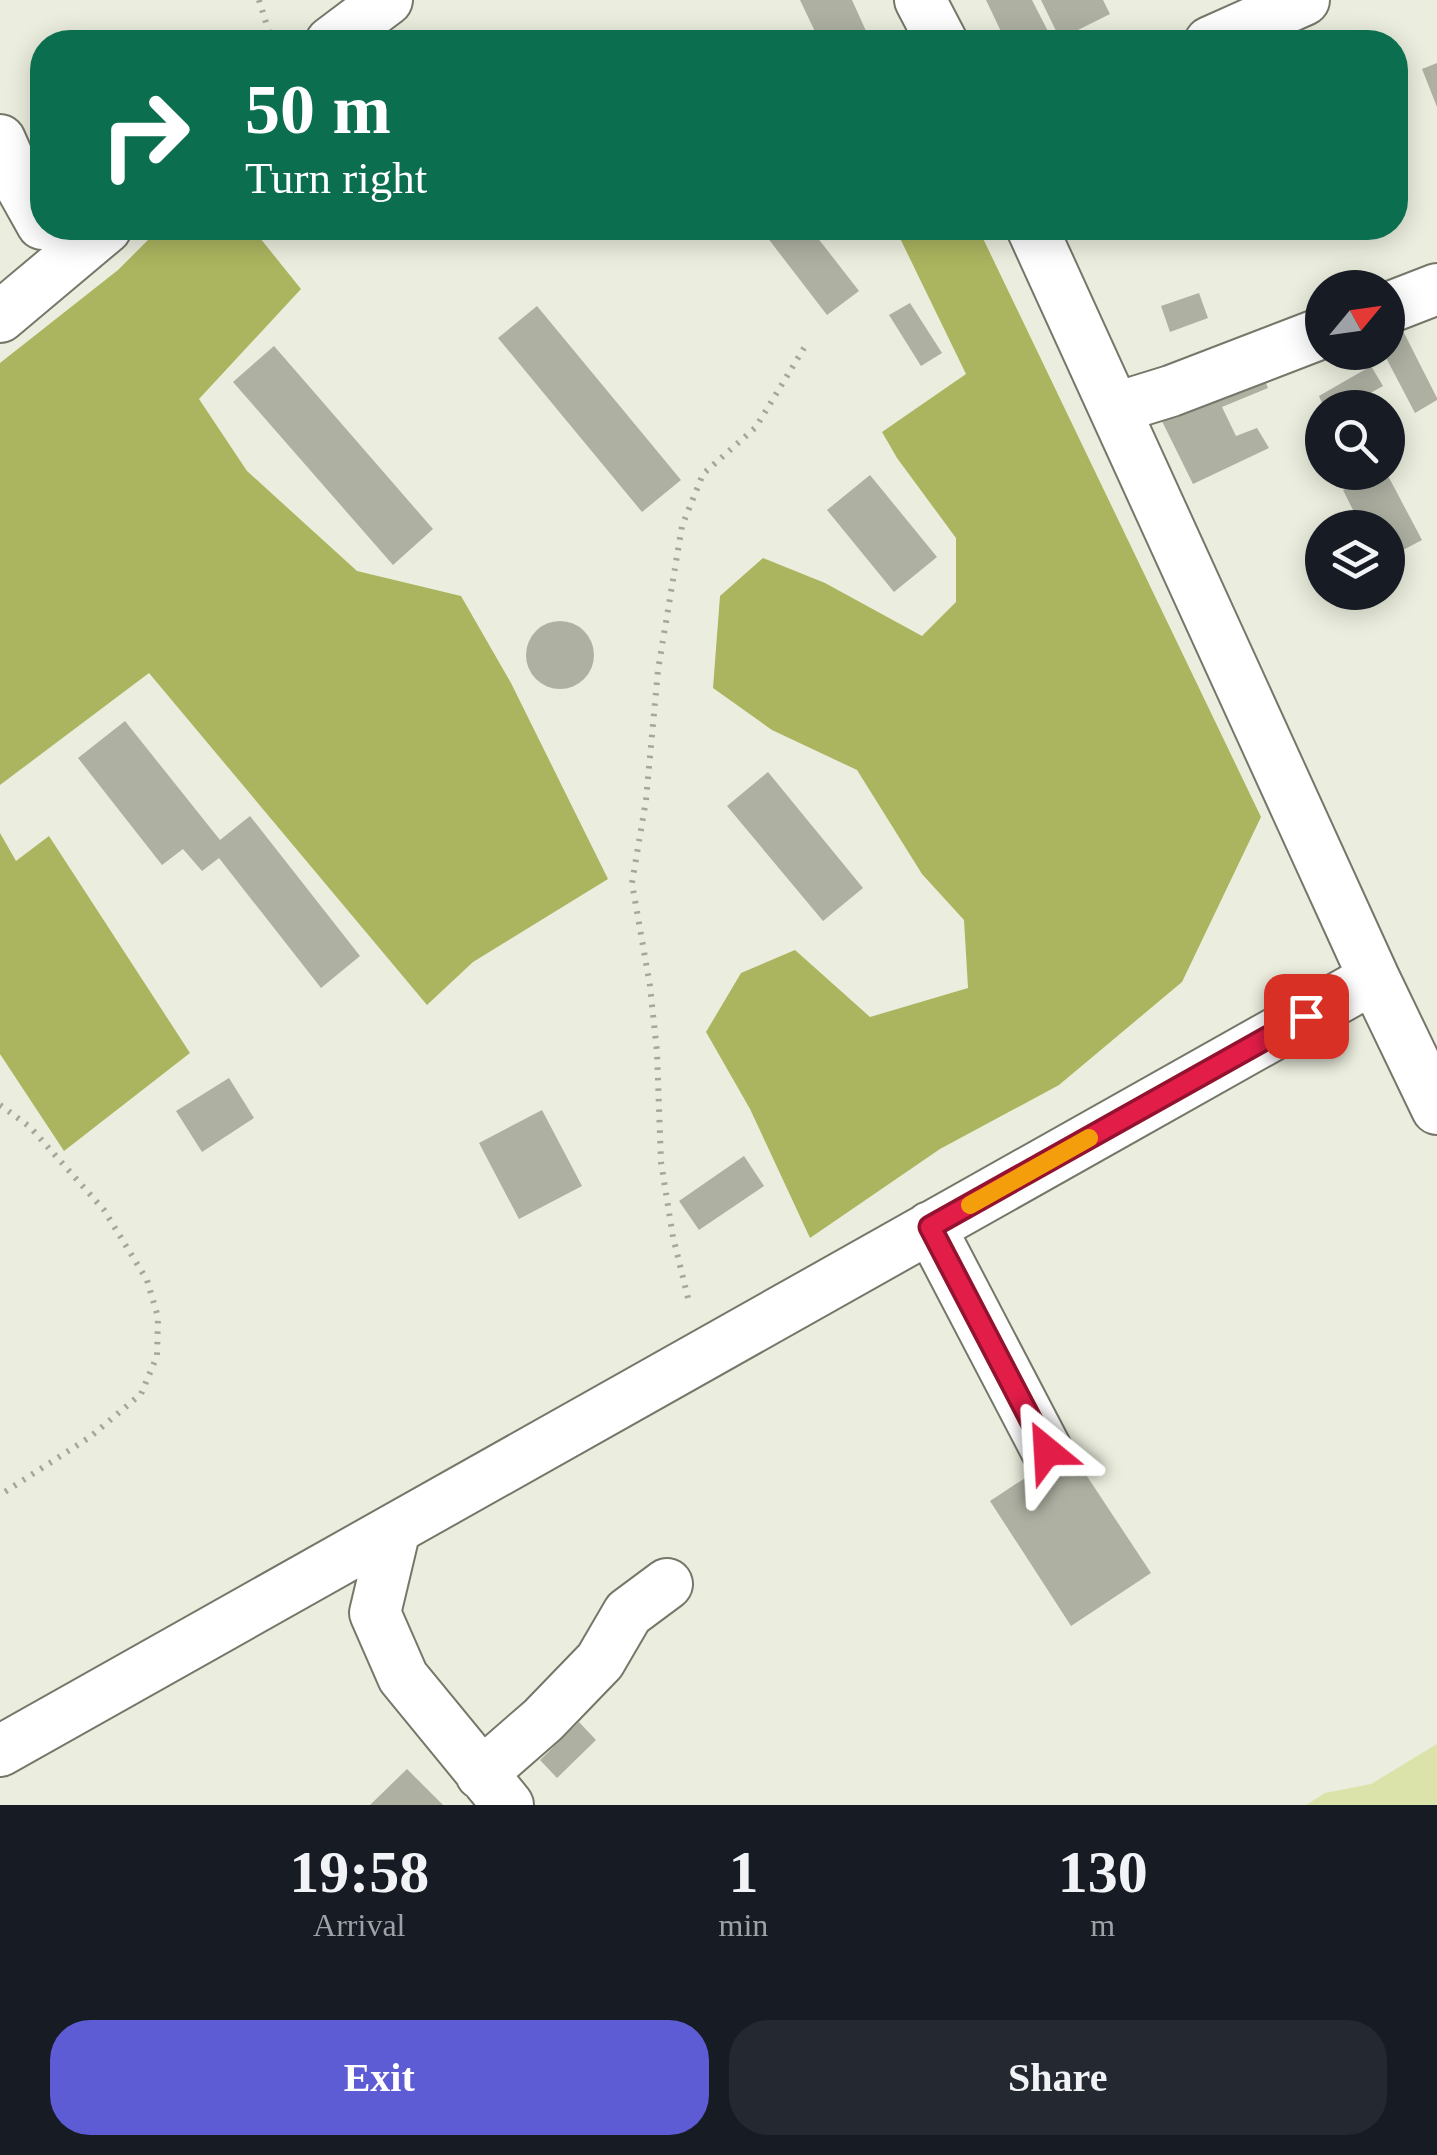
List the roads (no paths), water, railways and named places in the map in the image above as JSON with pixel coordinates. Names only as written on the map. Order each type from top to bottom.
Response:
[{"type":"street","points":[[346,30],[387,0]]},
{"type":"street","points":[[920,0],[936,30]]},
{"type":"street","points":[[1237,30],[1304,0]]},
{"type":"street","points":[[0,140],[30,202]]},
{"type":"street","points":[[0,317],[50,240]]},
{"type":"street","points":[[1038,240],[1437,1109]]},
{"type":"street","points":[[1405,301],[1437,289]]},
{"type":"street","points":[[1116,408],[1305,340]]},
{"type":"street","points":[[0,1751],[1374,978]]},
{"type":"street","points":[[930,1227],[1047,1451]]},
{"type":"street","points":[[394,1529],[374,1613],[403,1677],[494,1790],[543,1720],[600,1661],[628,1613],[666,1584]]}]
